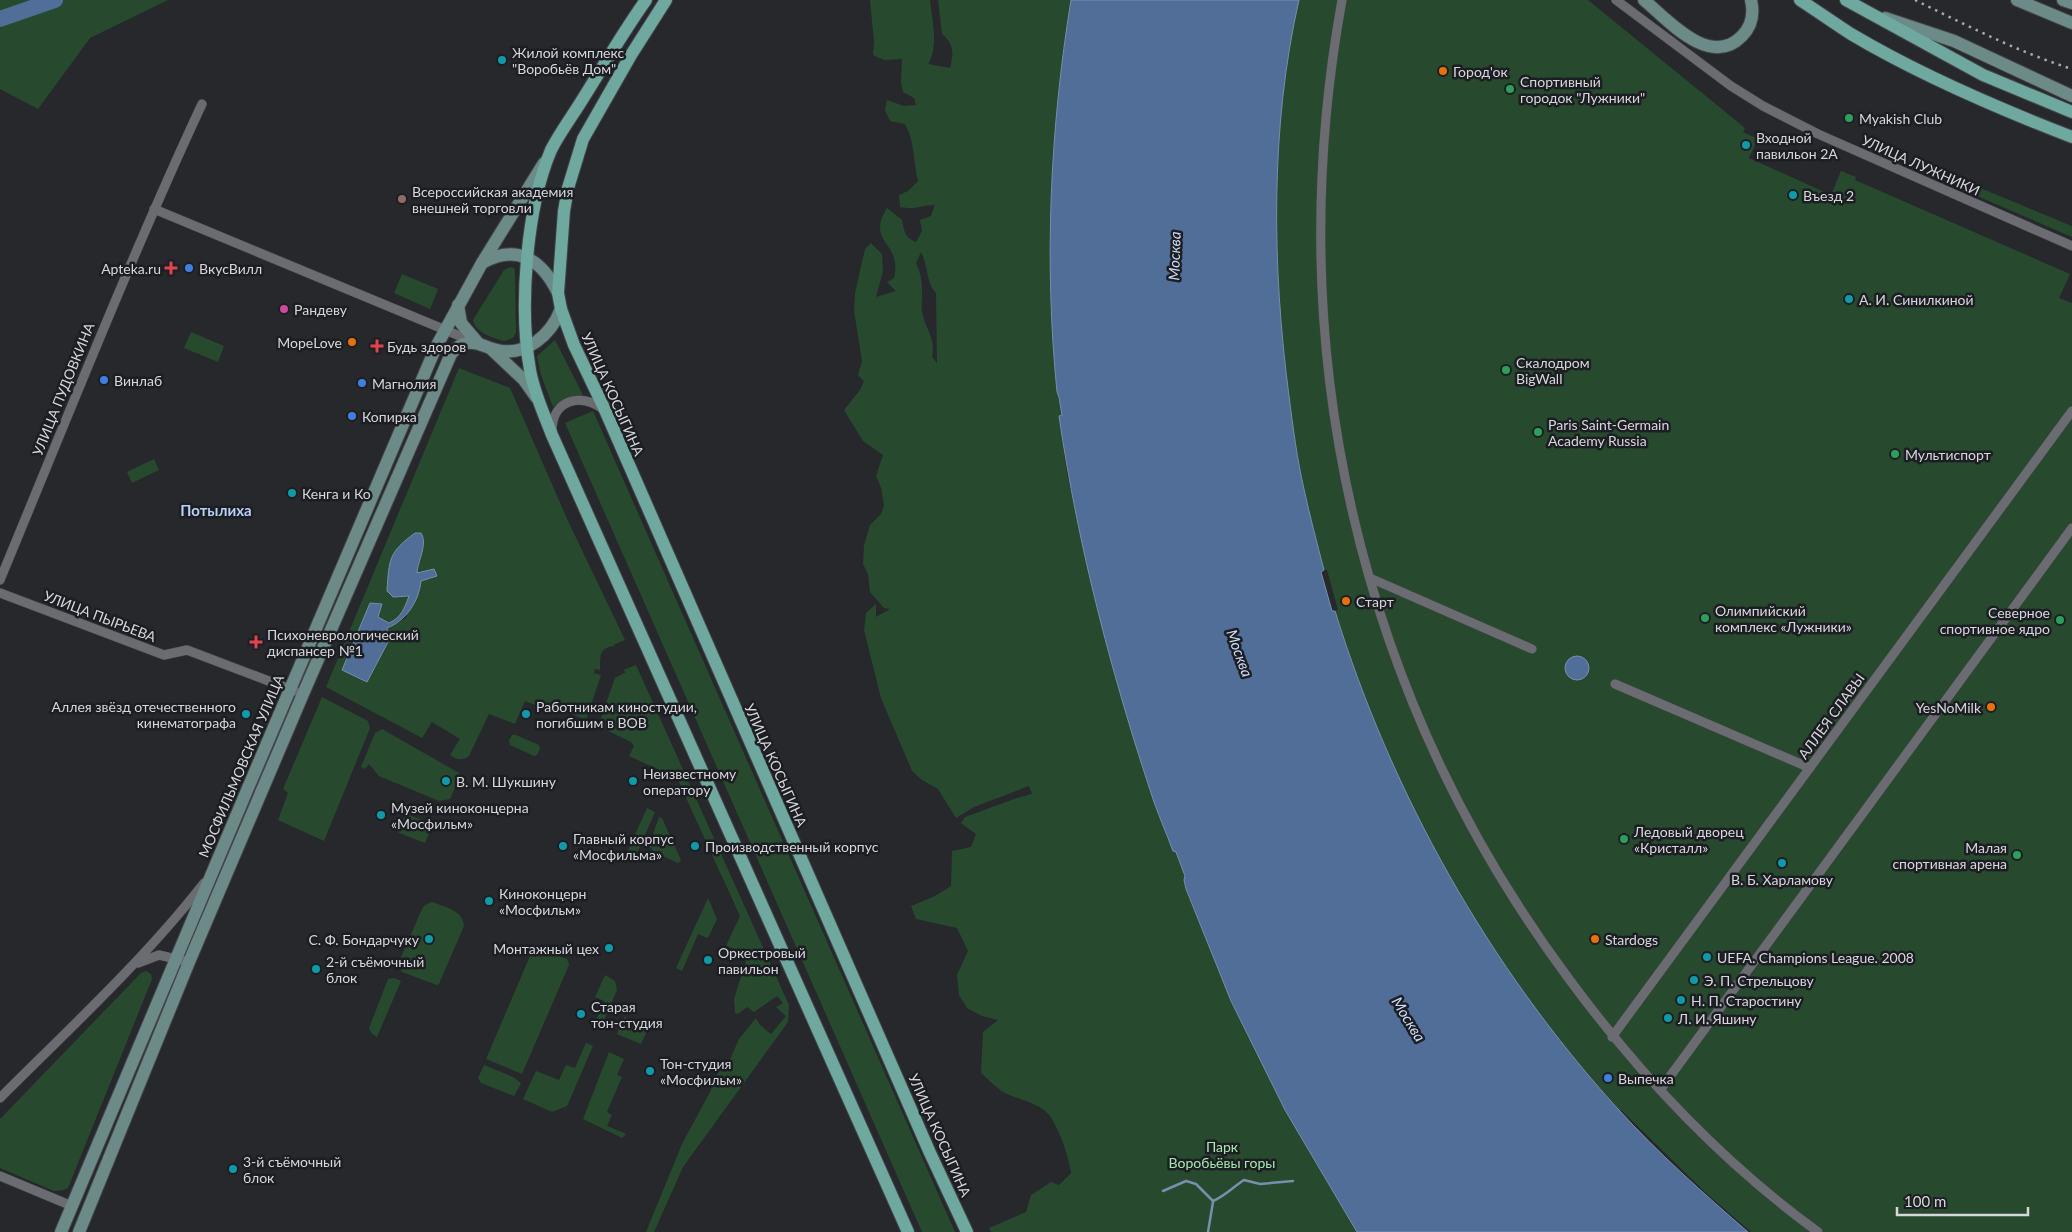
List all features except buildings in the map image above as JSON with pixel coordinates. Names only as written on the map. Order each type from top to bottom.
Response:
[{"type":"main road","name":"МОСФИЛЬМОВСКАЯ УЛИЦА","points":[[61,1232],[212,872],[444,330],[482,263],[574,112],[646,0]]},
{"type":"main road","name":"УЛИЦА КОСЫГИНА","points":[[666,0],[590,126],[577,158],[564,211],[558,293],[561,309],[574,345],[930,1153],[967,1232]]},
{"type":"main road","points":[[1644,0],[1694,41],[1714,47],[1733,43],[1744,34],[1753,16],[1751,0]]},
{"type":"main road","points":[[1800,0],[1851,34],[1918,71],[2072,137]]},
{"type":"main road","points":[[1846,0],[1983,75],[2072,112]]},
{"type":"main road","points":[[2017,0],[2072,23]]},
{"type":"main road","points":[[2063,0],[2072,3]]},
{"type":"main road","points":[[1864,11],[1954,41],[2072,96]]},
{"type":"main road","points":[[574,112],[572,125],[576,130],[582,130],[590,126]]},
{"type":"main road","points":[[552,150],[536,207],[527,258],[525,325],[530,370],[539,401],[552,435],[908,1232]]},
{"type":"main road","name":"УЛИЦА КОСЫГИНА","points":[[482,263],[504,254],[527,258],[546,271],[558,293]]},
{"type":"main road","points":[[458,305],[461,323],[484,346],[524,380],[539,401]]},
{"type":"main road","points":[[484,346],[507,352],[527,347],[548,332],[561,309]]},
{"type":"main road","name":"МОСФИЛЬМОВСКАЯ УЛИЦА","points":[[78,1232],[302,694],[451,354],[461,345],[468,343],[484,346]]},
{"type":"street","points":[[1342,0],[1330,71],[1322,150],[1321,288],[1327,370],[1347,492],[1378,609],[1409,695],[1445,776],[1472,830],[1525,918],[1612,1037],[1660,1090],[1731,1160],[1818,1232]]},
{"type":"street","name":"УЛИЦА ЛУЖНИКИ","points":[[1616,0],[1731,86],[1763,106],[1818,134],[2072,246]]},
{"type":"street","name":"УЛИЦА ПУДОВКИНА","points":[[0,580],[97,340],[202,104]]},
{"type":"street","points":[[154,209],[484,346]]},
{"type":"street","points":[[552,435],[555,416],[560,408],[569,402],[578,399],[588,400],[604,410]]},
{"type":"street","name":"АЛЛЕЯ СЛАВЫ","points":[[1612,1037],[2072,411]]},
{"type":"street","points":[[1660,1090],[2072,528]]},
{"type":"street","points":[[1370,578],[1532,649]]},
{"type":"street","name":"УЛИЦА ПЫРЬЕВА","points":[[0,593],[164,655],[187,650],[302,694]]},
{"type":"street","points":[[1615,684],[1810,768]]},
{"type":"street","points":[[0,1098],[135,964],[178,917],[212,872]]},
{"type":"street","points":[[135,964],[159,955],[176,957],[189,962]]},
{"type":"street","points":[[0,1176],[72,1206]]},
{"type":"green space","points":[[0,0],[168,0],[90,38],[38,109],[0,89]]},
{"type":"green space","name":"Парк Воробьёвы горы","points":[[870,0],[930,0],[934,42],[928,64],[950,68],[952,49],[949,41],[942,34],[938,0],[1071,0],[1058,97],[1051,196],[1050,245],[1053,343],[1057,392],[1062,415],[1059,416],[1067,474],[1097,607],[1114,673],[1154,803],[1168,840],[1176,851],[1185,876],[1186,890],[1231,1002],[1285,1110],[1357,1232],[991,1232],[989,1228],[1026,1212],[1031,1195],[1051,1182],[1059,1185],[1071,1173],[1063,1143],[1049,1115],[1034,1104],[1002,1091],[981,1073],[983,1032],[998,1020],[982,1016],[967,1008],[959,995],[957,975],[968,951],[957,928],[916,919],[911,906],[935,896],[951,886],[952,851],[971,847],[976,834],[961,823],[965,817],[1032,794],[1029,786],[974,807],[956,818],[938,789],[922,780],[912,771],[881,698],[864,630],[866,613],[876,604],[876,617],[890,609],[884,608],[870,592],[868,574],[863,564],[864,545],[870,525],[881,514],[884,505],[881,488],[876,476],[883,455],[863,441],[844,410],[860,390],[864,381],[858,375],[862,361],[854,311],[855,293],[865,249],[871,243],[882,254],[883,271],[876,297],[896,291],[887,282],[894,278],[894,257],[880,229],[881,220],[887,208],[902,220],[906,234],[916,242],[922,231],[920,220],[931,216],[934,207],[934,205],[914,208],[900,207],[899,195],[908,191],[918,181],[912,145],[905,124],[890,121],[885,110],[887,100],[904,106],[916,105],[914,98],[903,92],[901,82],[902,59],[884,60],[873,55],[874,42]],"holes":[[[921,252],[930,284],[936,293],[937,363],[932,357],[932,341],[922,312],[922,282],[916,263]]]},
{"type":"green space","name":"Олимпийский комплекс «Лужники»","points":[[1299,0],[1588,0],[1745,128],[1743,132],[1758,139],[1749,158],[1831,195],[1841,171],[1856,177],[1855,180],[2070,274],[2059,298],[2072,303],[2072,1232],[1751,1232],[1706,1193],[1620,1111],[1544,1021],[1510,975],[1479,927],[1449,877],[1422,825],[1374,719],[1335,611],[1338,610],[1327,570],[1324,570],[1299,466],[1283,347],[1277,248],[1277,197],[1283,97]]},
{"type":"green space","points":[[1978,187],[2072,226],[2072,237],[1975,195],[1974,190]]},
{"type":"green space","points":[[510,267],[514,268],[515,272],[516,332],[513,338],[504,341],[481,332],[474,325],[473,320],[504,270]]},
{"type":"green space","points":[[402,274],[438,289],[430,309],[394,293]]},
{"type":"green space","points":[[191,332],[224,346],[218,362],[184,348]]},
{"type":"green space","points":[[555,340],[583,395],[568,399],[553,407],[541,375],[537,356]]},
{"type":"green space","points":[[459,368],[510,388],[568,521],[625,640],[613,645],[616,646],[606,648],[601,654],[600,670],[595,669],[594,673],[601,675],[586,720],[552,706],[545,709],[525,701],[515,724],[489,714],[469,756],[460,759],[450,755],[460,739],[432,722],[422,738],[326,687]],"holes":[[[419,559],[406,618],[387,628],[366,682],[342,670],[382,604],[378,617],[389,623],[396,620],[401,614],[410,594]]]},
{"type":"green space","points":[[593,411],[955,1232],[922,1232],[565,423]]},
{"type":"green space","points":[[154,459],[159,470],[132,483],[127,472]]},
{"type":"green space","points":[[636,665],[789,1005],[788,1022],[683,1167],[654,1232],[646,1232],[682,1144],[710,1092],[720,1068],[729,1062],[739,1039],[756,1018],[760,1025],[771,1034],[786,1016],[776,1007],[783,1003],[777,996],[754,1012],[747,1007],[738,1014],[735,1013],[734,999],[748,954],[726,946],[740,916],[677,778],[629,756],[634,746],[631,742],[598,726],[615,678],[626,672],[623,670]]},
{"type":"green space","points":[[322,697],[368,721],[370,728],[324,841],[278,820],[288,793],[283,789]]},
{"type":"green space","points":[[382,729],[459,773],[460,776],[450,799],[439,801],[379,776],[369,764],[365,769],[361,767],[375,733]]},
{"type":"green space","points":[[512,735],[539,745],[540,749],[537,755],[534,756],[510,745],[509,740]]},
{"type":"green space","points":[[647,808],[655,812],[635,858],[632,860],[624,859]]},
{"type":"green space","points":[[406,814],[433,824],[425,843],[397,832]]},
{"type":"green space","points":[[659,817],[662,818],[681,860],[678,863],[654,852],[649,846]]},
{"type":"green space","points":[[708,898],[717,919],[708,938],[698,934],[682,971],[676,968]]},
{"type":"green space","points":[[432,902],[457,913],[464,926],[437,985],[402,972],[398,964],[422,909],[425,905]]},
{"type":"green space","points":[[537,948],[567,959],[569,965],[522,1074],[486,1059],[533,949]]},
{"type":"green space","points":[[146,971],[151,974],[152,979],[68,1188],[54,1191],[0,1168],[0,1119],[141,973]]},
{"type":"green space","points":[[605,975],[615,981],[617,990],[600,1030],[593,1027],[604,1001],[595,997]]},
{"type":"green space","points":[[394,978],[401,981],[377,1037],[372,1034],[369,1028],[388,979]]},
{"type":"green space","points":[[624,1017],[649,1027],[641,1044],[617,1034]]},
{"type":"green space","points":[[586,1043],[593,1046],[567,1106],[552,1112],[523,1099],[536,1071],[559,1080],[566,1065],[575,1068]]},
{"type":"green space","points":[[609,1052],[624,1059],[617,1075],[622,1077],[607,1112],[612,1115],[607,1126],[626,1134],[622,1138],[583,1119]]},
{"type":"green space","points":[[484,1065],[513,1077],[521,1083],[514,1096],[481,1083],[478,1078]]},
{"type":"water","name":"Москва","points":[[1071,0],[1299,0],[1283,97],[1279,147],[1277,248],[1279,298],[1283,347],[1297,455],[1324,570],[1321,572],[1332,611],[1335,611],[1358,679],[1385,746],[1416,812],[1450,876],[1487,938],[1527,997],[1571,1054],[1618,1109],[1681,1172],[1748,1232],[1357,1232],[1285,1110],[1231,1001],[1186,889],[1185,876],[1176,852],[1173,851],[1154,802],[1110,659],[1076,514],[1059,416],[1062,415],[1057,392],[1053,343],[1050,245],[1051,196],[1058,97]]},
{"type":"water","points":[[415,533],[421,533],[423,537],[417,573],[434,569],[437,576],[421,581],[418,596],[406,615],[400,621],[387,628],[388,642],[367,682],[342,670],[370,603],[382,604],[378,617],[389,623],[400,615],[404,608],[409,596],[393,597],[387,591],[390,564],[395,551]]},
{"type":"water","points":[[1577,656],[1582,657],[1588,663],[1588,673],[1582,679],[1577,680],[1572,679],[1566,673],[1565,668],[1566,663],[1572,657]]},
{"type":"waterway","points":[[0,19],[55,0]]},
{"type":"waterway","points":[[1163,1191],[1186,1181],[1196,1184],[1213,1201],[1244,1180],[1260,1184],[1293,1181]]},
{"type":"waterway","points":[[1208,1232],[1213,1202]]},
{"type":"railway","points":[[1915,0],[2012,46],[2072,69]]},
{"type":"place","name":"Жилой комплекс \"Воробьёв Дом\"","points":[[502,60]]},
{"type":"place","name":"Город'ок","points":[[1443,71]]},
{"type":"place","name":"Спортивный городок \"Лужники\"","points":[[1510,89]]},
{"type":"place","name":"Myakish Club","points":[[1849,118]]},
{"type":"place","name":"Входной павильон 2A","points":[[1746,145]]},
{"type":"place","name":"Въезд 2","points":[[1793,195]]},
{"type":"place","name":"Всероссийская академия внешней торговли","points":[[402,199]]},
{"type":"place","name":"Apteka.ru","points":[[171,268]]},
{"type":"place","name":"ВкусВилл","points":[[189,268]]},
{"type":"place","name":"А. И. Синилкиной","points":[[1849,299]]},
{"type":"place","name":"Рандеву","points":[[284,309]]},
{"type":"place","name":"МореLove","points":[[352,342]]},
{"type":"place","name":"Будь здоров","points":[[377,346]]},
{"type":"place","name":"Скалодром BigWall","points":[[1506,370]]},
{"type":"place","name":"Винлаб","points":[[104,380]]},
{"type":"place","name":"Магнолия","points":[[362,383]]},
{"type":"place","name":"Копирка","points":[[352,416]]},
{"type":"place","name":"Paris Saint-Germain Academy Russia","points":[[1538,432]]},
{"type":"place","name":"Мультиспорт","points":[[1895,454]]},
{"type":"place","name":"Кенга и Ко","points":[[292,493]]},
{"type":"place","name":"Старт","points":[[1346,601]]},
{"type":"place","name":"Олимпийский комплекс «Лужники»","points":[[1705,618]]},
{"type":"place","name":"Северное спортивное ядро","points":[[2060,620]]},
{"type":"place","name":"Психоневрологический диспансер №1","points":[[256,642]]},
{"type":"place","name":"YesNoMilk","points":[[1991,707]]},
{"type":"place","name":"Аллея звёзд отечественного кинематографа","points":[[246,714]]},
{"type":"place","name":"Работникам киностудии, погибшим в ВОВ","points":[[526,714]]},
{"type":"place","name":"В. М. Шукшину","points":[[446,781]]},
{"type":"place","name":"Неизвестному оператору","points":[[633,781]]},
{"type":"place","name":"Музей киноконцерна «Мосфильм»","points":[[381,815]]},
{"type":"place","name":"Ледовый дворец «Кристалл»","points":[[1624,839]]},
{"type":"place","name":"Главный корпус «Мосфильма»","points":[[563,846]]},
{"type":"place","name":"Производственный корпус","points":[[695,846]]},
{"type":"place","name":"Малая спортивная арена","points":[[2017,855]]},
{"type":"place","name":"В. Б. Харламову","points":[[1782,863]]},
{"type":"place","name":"Киноконцерн «Мосфильм»","points":[[489,901]]},
{"type":"place","name":"С. Ф. Бондарчуку","points":[[429,939]]},
{"type":"place","name":"Stardogs","points":[[1595,939]]},
{"type":"place","name":"Монтажный цех","points":[[609,948]]},
{"type":"place","name":"UEFA. Champions League. 2008","points":[[1707,957]]},
{"type":"place","name":"Оркестровый павильон","points":[[708,960]]},
{"type":"place","name":"2-й съёмочный блок","points":[[316,969]]},
{"type":"place","name":"Э. П. Стрельцову","points":[[1694,980]]},
{"type":"place","name":"Н. П. Старостину","points":[[1681,1000]]},
{"type":"place","name":"Старая тон-студия","points":[[581,1014]]},
{"type":"place","name":"Л. И. Яшину","points":[[1668,1018]]},
{"type":"place","name":"Тон-студия «Мосфильм»","points":[[650,1071]]},
{"type":"place","name":"Выпечка","points":[[1608,1078]]},
{"type":"place","name":"3-й съёмочный блок","points":[[233,1169]]},
{"type":"district","name":"Потылиха","points":[[216,510]]}]
